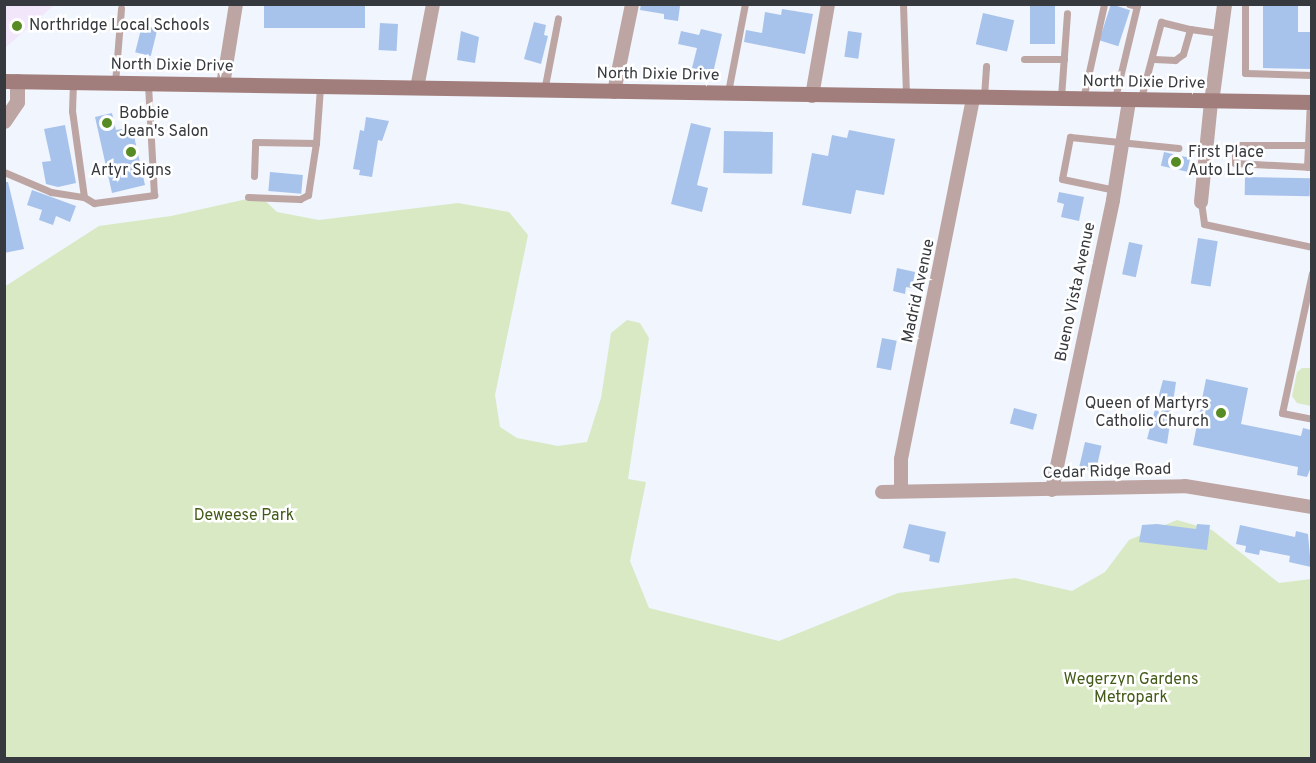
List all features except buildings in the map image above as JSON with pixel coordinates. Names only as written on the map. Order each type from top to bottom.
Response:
[{"type":"main road","name":"North Dixie Drive","points":[[11,81],[812,96],[1310,102]]},
{"type":"street","points":[[223,85],[236,4]]},
{"type":"street","points":[[614,92],[632,4]]},
{"type":"street","points":[[812,96],[828,4]]},
{"type":"street","points":[[1201,202],[1218,33],[1224,4]]},
{"type":"street","points":[[417,88],[430,5]]},
{"type":"street","points":[[4,121],[17,102],[11,81]]},
{"type":"street","name":"Madrid Avenue","points":[[901,490],[901,459],[979,98]]},
{"type":"street","name":"Bueno Vista Avenue","points":[[1052,490],[1124,144],[1128,101]]},
{"type":"street","name":"Cedar Ridge Road","points":[[882,492],[1185,486],[1311,507]]},
{"type":"lane","points":[[728,94],[745,4]]},
{"type":"lane","points":[[903,4],[906,97]]},
{"type":"lane","points":[[1083,100],[1104,4]]},
{"type":"lane","points":[[1128,101],[1137,6],[1129,4]]},
{"type":"lane","points":[[1245,4],[1245,73],[1311,75]]},
{"type":"lane","points":[[115,83],[121,8]]},
{"type":"lane","points":[[1061,99],[1067,13]]},
{"type":"lane","points":[[544,91],[558,18]]},
{"type":"lane","points":[[1128,101],[1154,59],[1161,22],[1218,33]]},
{"type":"lane","points":[[1154,59],[1175,60],[1183,54],[1190,28]]},
{"type":"lane","points":[[1024,59],[1064,59]]},
{"type":"lane","points":[[979,98],[986,66]]},
{"type":"lane","points":[[73,82],[72,111],[84,197]]},
{"type":"lane","points":[[4,172],[51,192],[84,197],[94,203],[154,195],[148,84]]},
{"type":"lane","points":[[248,197],[300,199],[312,190],[320,87]]},
{"type":"lane","points":[[1309,146],[1235,147],[1235,163],[1240,166],[1309,166],[1310,102]]},
{"type":"lane","points":[[1115,190],[1062,179],[1070,137],[1178,148]]},
{"type":"lane","points":[[254,176],[255,142],[316,143]]},
{"type":"lane","points":[[1201,202],[1204,224],[1311,247]]},
{"type":"lane","points":[[1311,273],[1282,413],[1311,420]]},
{"type":"shaded area","name":"Northridge Local Schools","points":[[5,4],[54,4],[54,5],[5,48]]},
{"type":"green space","name":"Deweese Park","points":[[260,196],[277,212],[319,220],[458,203],[509,212],[528,235],[495,395],[500,427],[517,438],[558,446],[587,442],[601,398],[611,333],[627,320],[640,323],[649,338],[628,479],[646,482],[630,561],[649,608],[779,641],[898,593],[1015,578],[1072,591],[1105,572],[1129,540],[1177,520],[1212,530],[1279,583],[1311,579],[1311,758],[5,758],[4,287],[99,226],[171,216]]},
{"type":"green space","points":[[1302,368],[1311,368],[1311,406],[1297,403],[1292,396],[1297,372]]},
{"type":"place","name":"Northridge Local Schools","points":[[17,26]]},
{"type":"place","name":"Bobbie Jean's Salon","points":[[107,123]]},
{"type":"place","name":"Artyr Signs","points":[[131,152]]},
{"type":"place","name":"First Place Auto LLC","points":[[1176,162]]},
{"type":"place","name":"Queen of Martyrs Catholic Church","points":[[1221,413]]},
{"type":"park label","name":"Wegerzyn Gardens Metropark","points":[[1131,689]]}]
